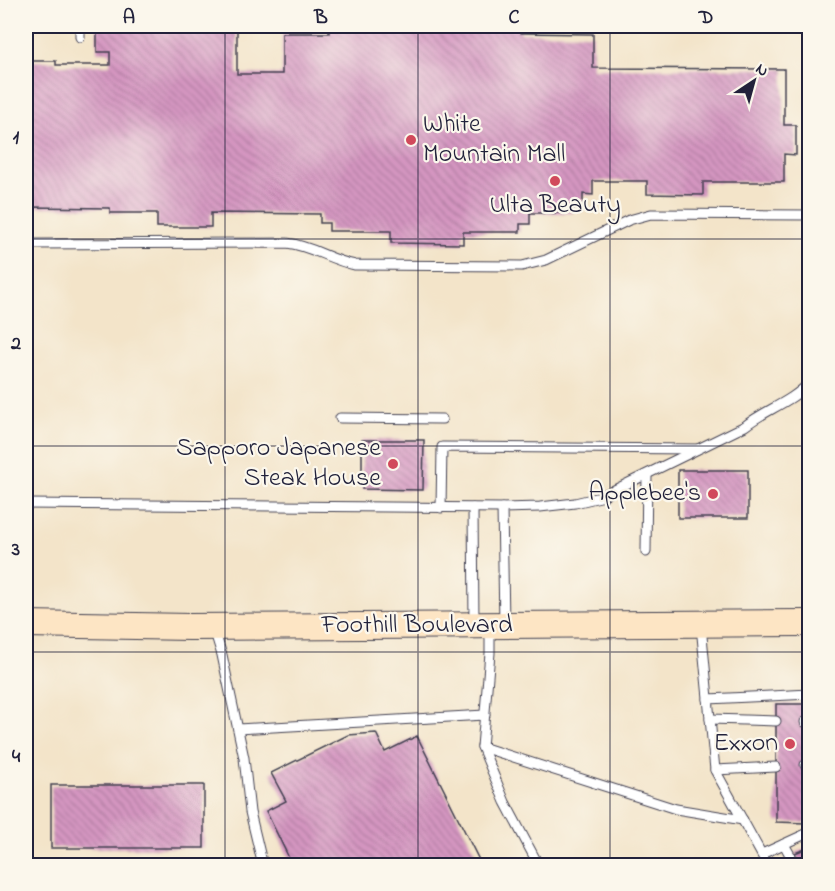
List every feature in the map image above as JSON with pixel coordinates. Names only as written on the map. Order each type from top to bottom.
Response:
[{"type":"street","name":"Foothill Boulevard","points":[[26,624],[214,627],[810,623]]},
{"type":"lane","points":[[80,26],[81,37]]},
{"type":"lane","points":[[26,244],[287,243],[355,265],[522,266],[546,260],[629,220],[651,214],[810,215]]},
{"type":"lane","points":[[26,504],[502,508],[575,503],[600,497],[745,426],[786,401],[810,382]]},
{"type":"lane","points":[[339,418],[442,419]]},
{"type":"lane","points":[[441,508],[442,447],[699,449]]},
{"type":"lane","points":[[646,552],[647,475]]},
{"type":"lane","points":[[473,508],[490,625]]},
{"type":"lane","points":[[502,508],[490,625],[490,653],[482,747],[505,802],[539,866]]},
{"type":"lane","points":[[701,624],[715,770],[768,866]]},
{"type":"lane","points":[[214,627],[244,758],[250,812],[263,866]]},
{"type":"lane","points":[[708,699],[810,694]]},
{"type":"lane","points":[[238,729],[485,715]]},
{"type":"lane","points":[[710,719],[776,721]]},
{"type":"lane","points":[[482,747],[676,809],[742,820]]},
{"type":"lane","points":[[715,770],[776,767]]},
{"type":"lane","points":[[762,854],[810,832]]},
{"type":"lane","points":[[784,844],[796,866]]},
{"type":"building","name":"White Mountain Mall","points":[[97,26],[237,26],[237,74],[282,74],[282,33],[329,33],[329,26],[521,26],[521,33],[593,34],[593,68],[784,69],[784,125],[796,125],[796,155],[784,154],[784,182],[703,182],[703,195],[647,194],[647,181],[593,181],[593,195],[583,194],[583,205],[573,205],[573,213],[530,213],[530,224],[520,224],[520,232],[463,232],[463,244],[391,243],[391,231],[329,231],[329,223],[320,223],[320,214],[211,213],[211,227],[157,227],[157,213],[110,213],[110,208],[28,207],[28,224],[26,224],[26,61],[56,61],[56,65],[110,65],[110,52],[97,52]]},
{"type":"building","name":"Sapporo Japanese Steak House","points":[[362,440],[424,440],[423,490],[362,489]]},
{"type":"building","name":"Applebee's","points":[[678,470],[748,470],[748,518],[678,518]]},
{"type":"building","name":"Exxon","points":[[776,704],[805,704],[805,779],[810,784],[810,816],[805,823],[776,822]]},
{"type":"building","points":[[376,733],[385,752],[417,736],[482,866],[293,866],[266,811],[286,801],[271,773],[348,735]]},
{"type":"building","points":[[51,785],[204,785],[204,848],[51,848]]},
{"type":"building","points":[[810,847],[810,866],[801,866],[795,853]]},
{"type":"place","name":"White Mountain Mall","points":[[411,140]]},
{"type":"place","name":"Ulta Beauty","points":[[555,181]]},
{"type":"place","name":"Sapporo Japanese Steak House","points":[[393,464]]},
{"type":"place","name":"Applebee's","points":[[713,494]]},
{"type":"place","name":"Exxon","points":[[790,744]]}]
